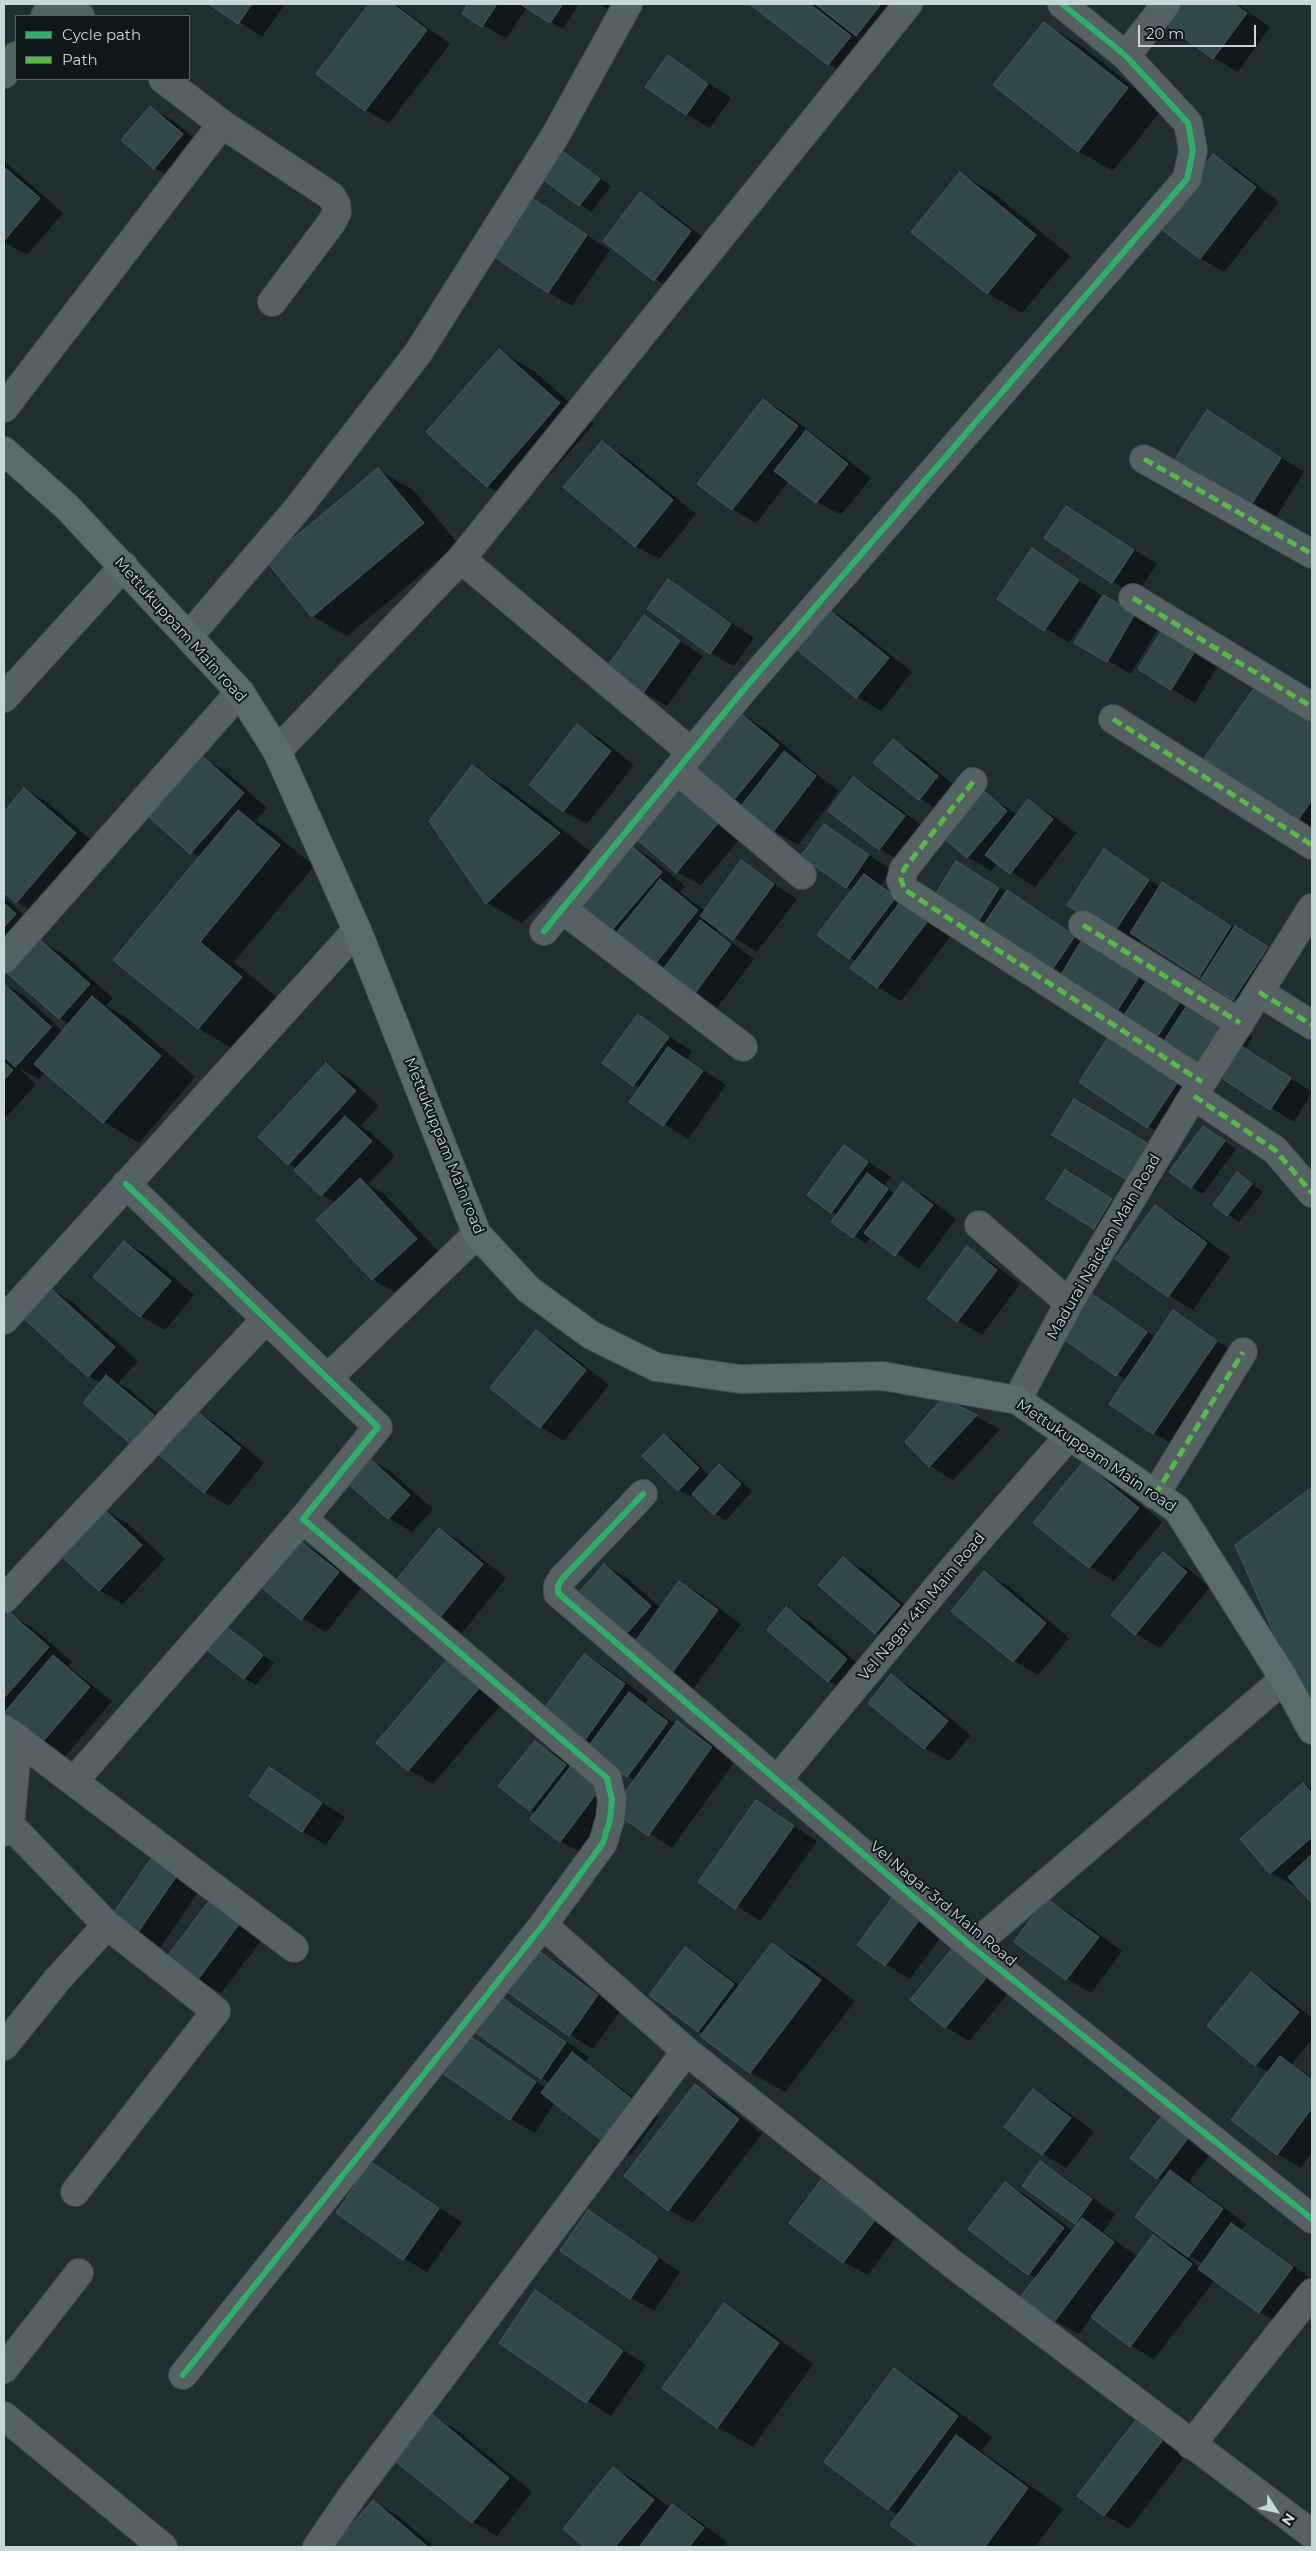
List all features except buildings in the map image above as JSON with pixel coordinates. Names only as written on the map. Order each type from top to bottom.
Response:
[{"type":"main road","name":"Mettukuppam Main road","points":[[4,451],[67,507],[240,692],[277,751],[357,930],[477,1234],[528,1289],[591,1335],[656,1367],[740,1379],[883,1376],[1017,1400],[1177,1510],[1284,1679],[1312,1730]]},
{"type":"street","points":[[46,15],[54,4]]},
{"type":"street","points":[[64,4],[79,15]]},
{"type":"street","points":[[189,636],[298,508],[418,353],[555,136],[628,4]]},
{"type":"street","points":[[277,751],[461,559],[908,4]]},
{"type":"street","points":[[544,931],[684,761],[1186,179],[1193,150],[1188,123],[1126,56],[1062,4]]},
{"type":"street","points":[[1126,56],[1166,4]]},
{"type":"street","points":[[4,74],[15,58]]},
{"type":"street","points":[[164,80],[222,124],[331,196],[336,204],[337,212],[332,222],[272,302]]},
{"type":"street","points":[[4,408],[222,124]]},
{"type":"street","points":[[1144,459],[1312,554]]},
{"type":"street","points":[[461,559],[684,761],[802,875]]},
{"type":"street","points":[[4,698],[124,566]]},
{"type":"street","points":[[1133,598],[1312,707]]},
{"type":"street","points":[[4,958],[240,692]]},
{"type":"street","points":[[1113,719],[1312,844]]},
{"type":"street","points":[[973,782],[904,869],[901,880],[906,890],[1198,1089],[1275,1150],[1312,1193]]},
{"type":"street","name":"Madurai Naicken Main Road","points":[[1017,1400],[1069,1303],[1198,1089],[1312,908]]},
{"type":"street","points":[[562,909],[743,1047]]},
{"type":"street","points":[[1084,925],[1240,1023]]},
{"type":"street","points":[[4,1320],[357,930]]},
{"type":"street","points":[[1259,992],[1312,1024]]},
{"type":"street","points":[[74,1781],[303,1519],[378,1427],[126,1184]]},
{"type":"street","points":[[980,1225],[1069,1303]]},
{"type":"street","points":[[328,1378],[477,1234]]},
{"type":"street","points":[[4,1600],[266,1319]]},
{"type":"street","points":[[1155,1495],[1243,1352]]},
{"type":"street","name":"Vel Nagar 4th Main Road","points":[[778,1780],[952,1570],[1068,1436]]},
{"type":"street","name":"Vel Nagar 3rd Main Road","points":[[643,1494],[562,1579],[558,1586],[558,1593],[972,1947],[1312,2219]]},
{"type":"street","points":[[183,2374],[543,1925],[603,1843],[610,1819],[612,1800],[607,1778],[303,1519]]},
{"type":"street","points":[[972,1947],[1284,1679]]},
{"type":"street","points":[[11,1734],[294,1948]]},
{"type":"street","points":[[11,1734],[7,1828],[107,1925],[216,2011],[75,2192]]},
{"type":"street","points":[[4,2046],[56,1980],[107,1925]]},
{"type":"street","points":[[543,1925],[686,2051],[954,2265],[1191,2445],[1312,2534]]},
{"type":"street","points":[[317,2547],[352,2496],[686,2051]]},
{"type":"street","points":[[4,2368],[79,2274]]},
{"type":"street","points":[[1191,2445],[1312,2293]]},
{"type":"street","points":[[4,2416],[161,2547]]},
{"type":"marked path","points":[[1144,459],[1312,554]]},
{"type":"marked path","points":[[1133,598],[1312,707]]},
{"type":"marked path","points":[[1113,719],[1312,845]]},
{"type":"marked path","points":[[973,782],[904,869],[901,880],[905,890],[1202,1082]]},
{"type":"marked path","points":[[1083,925],[1240,1023]]},
{"type":"marked path","points":[[1259,992],[1312,1025]]},
{"type":"marked path","points":[[1194,1096],[1275,1150],[1312,1193]]},
{"type":"marked path","points":[[1155,1495],[1243,1352]]},
{"type":"cycle path","points":[[544,931],[744,689],[1187,179],[1193,150],[1188,123],[1126,56],[1062,4]]},
{"type":"cycle path","points":[[126,1184],[378,1427],[303,1519],[607,1778],[612,1800],[610,1819],[603,1843],[543,1925],[183,2375]]},
{"type":"cycle path","points":[[643,1494],[562,1579],[558,1586],[558,1593],[972,1947],[1312,2219]]}]
